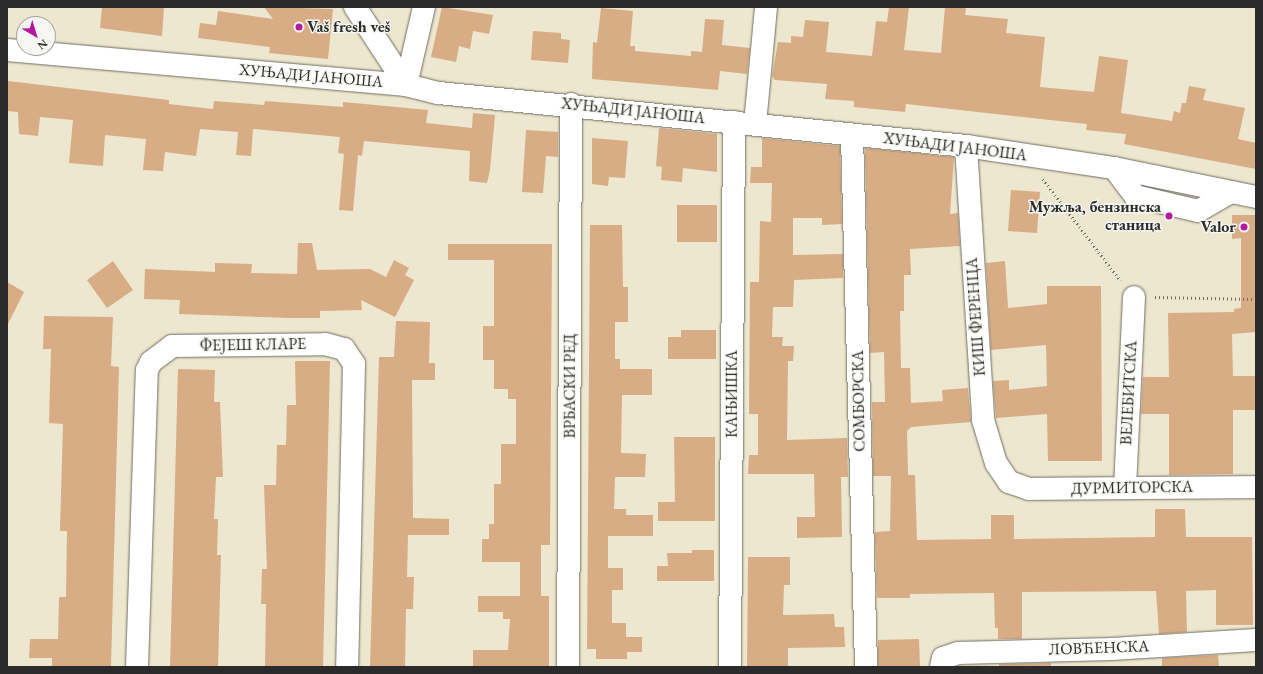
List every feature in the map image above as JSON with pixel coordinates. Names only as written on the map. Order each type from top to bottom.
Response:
[{"type":"street","points":[[355,7],[406,85]]},
{"type":"street","points":[[406,85],[424,7]]},
{"type":"street","name":"КАЊИШКА","points":[[730,667],[745,123],[766,7]]},
{"type":"street","name":"ХУЊАДИ ЈАНОША","points":[[7,50],[406,85],[439,93],[571,104],[966,146],[1114,168],[1256,197]]},
{"type":"street","name":"ВРБАСКИ РЕД","points":[[568,667],[571,104]]},
{"type":"street","name":"СОМБОРСКА","points":[[852,135],[866,667]]},
{"type":"street","name":"КИШ ФЕРЕНЦА","points":[[966,146],[983,420],[996,463],[1010,482]]},
{"type":"street","name":"ВЕЛЕБИТСКА","points":[[1125,488],[1134,297]]},
{"type":"street","name":"ФЕЈЕШ КЛАРЕ","points":[[138,667],[147,370],[151,362],[172,346],[325,344],[344,349],[354,364],[346,667]]},
{"type":"street","name":"ДУРМИТОРСКА","points":[[1010,482],[1029,489],[1256,487]]},
{"type":"street","name":"ЛОВЋЕНСКА","points":[[942,662],[958,652],[1112,658],[1256,640]]},
{"type":"path","points":[[1040,157],[1042,177],[1134,297],[1256,299]]},
{"type":"building","points":[[102,7],[164,7],[162,36],[100,28]]},
{"type":"building","points":[[264,7],[333,9],[328,59],[269,53],[270,47],[198,38],[200,23],[216,25],[218,11],[273,19]]},
{"type":"building","points":[[442,7],[493,15],[489,34],[473,31],[470,49],[459,46],[456,62],[431,57]]},
{"type":"building","points":[[889,7],[909,7],[904,50],[941,53],[945,7],[966,7],[965,15],[1008,19],[1006,33],[1045,37],[1040,87],[1094,92],[1099,56],[1128,60],[1121,113],[1172,121],[1174,111],[1180,113],[1182,103],[1186,103],[1189,86],[1206,89],[1203,100],[1245,108],[1238,139],[1256,143],[1256,169],[1124,144],[1126,134],[1086,130],[1087,124],[906,104],[905,112],[854,107],[854,101],[825,99],[827,84],[775,80],[772,76],[778,42],[791,43],[791,36],[803,37],[805,20],[829,22],[826,52],[872,56],[876,21],[887,22]]},
{"type":"building","points":[[601,8],[633,11],[630,46],[635,46],[635,51],[691,56],[691,51],[702,52],[705,19],[724,20],[722,45],[750,48],[747,74],[720,71],[718,90],[592,79],[593,42],[597,43]]},
{"type":"building","points":[[533,31],[561,33],[561,39],[570,40],[568,63],[531,60]]},
{"type":"building","points":[[8,81],[169,100],[169,104],[213,109],[214,101],[264,105],[265,101],[343,107],[343,102],[428,110],[426,123],[472,128],[473,113],[495,115],[490,170],[487,183],[469,181],[470,151],[364,141],[362,156],[358,155],[353,211],[339,210],[344,154],[338,153],[340,137],[253,129],[251,156],[236,155],[238,132],[200,129],[196,156],[165,152],[163,171],[143,170],[146,139],[105,135],[103,166],[69,163],[73,120],[40,117],[38,136],[19,134],[18,112],[7,111]]},
{"type":"building","points":[[659,128],[717,134],[717,172],[683,168],[682,182],[661,180],[662,167],[656,166]]},
{"type":"building","points":[[526,130],[558,132],[558,157],[546,156],[543,193],[522,192]]},
{"type":"building","points":[[592,138],[628,141],[625,178],[609,177],[608,186],[592,184]]},
{"type":"building","points":[[762,138],[840,146],[842,224],[822,225],[822,218],[793,218],[793,255],[843,254],[843,278],[794,280],[793,307],[773,307],[772,337],[783,337],[782,346],[794,346],[793,361],[788,361],[787,440],[847,438],[848,477],[841,477],[842,537],[797,538],[797,517],[815,517],[814,474],[748,474],[749,455],[758,455],[758,414],[749,414],[750,282],[759,282],[760,221],[771,222],[772,183],[750,183],[751,167],[762,167]]},
{"type":"building","points":[[865,148],[954,157],[950,214],[958,213],[960,246],[910,249],[911,275],[904,275],[904,311],[900,311],[901,368],[910,368],[911,403],[943,401],[942,390],[968,388],[971,422],[911,427],[907,431],[908,475],[915,475],[917,540],[991,539],[991,515],[1014,515],[1014,539],[1155,537],[1155,509],[1185,509],[1186,537],[1252,537],[1253,625],[1216,625],[1216,590],[1186,591],[1187,632],[1159,634],[1156,591],[1022,592],[1022,639],[998,639],[998,628],[995,628],[994,593],[910,594],[910,598],[877,598],[875,532],[890,531],[891,476],[873,476],[872,402],[885,402],[884,352],[870,353]]},
{"type":"building","points":[[1011,190],[1040,192],[1037,233],[1008,231]]},
{"type":"building","points":[[677,205],[717,205],[717,242],[677,242]]},
{"type":"building","points":[[1232,215],[1256,215],[1256,332],[1232,334],[1233,376],[1256,376],[1256,410],[1233,410],[1233,474],[1169,475],[1169,414],[1141,414],[1143,377],[1169,377],[1168,313],[1234,312],[1234,309],[1241,308],[1241,238],[1232,239]]},
{"type":"building","points":[[590,225],[622,225],[623,287],[628,287],[628,322],[615,322],[615,359],[620,359],[620,369],[652,369],[652,395],[622,395],[621,453],[646,454],[645,477],[615,477],[614,509],[626,509],[626,515],[653,515],[653,536],[608,536],[608,568],[623,568],[623,590],[612,590],[612,623],[626,623],[626,637],[642,637],[642,652],[627,652],[627,659],[596,659],[596,649],[587,649]]},
{"type":"building","points":[[298,243],[312,243],[317,270],[370,269],[386,277],[394,260],[409,268],[405,275],[414,280],[395,317],[361,300],[362,310],[320,311],[320,318],[290,318],[179,314],[180,300],[144,299],[145,269],[215,272],[215,263],[252,264],[251,273],[297,274]]},
{"type":"building","points":[[448,244],[552,244],[550,545],[541,545],[541,596],[549,596],[549,667],[473,667],[473,650],[508,650],[510,619],[503,619],[503,612],[478,612],[478,596],[520,596],[520,562],[482,562],[482,539],[489,539],[489,524],[494,524],[494,484],[501,484],[501,444],[516,444],[516,399],[508,399],[508,389],[494,389],[494,360],[483,360],[483,326],[494,326],[494,260],[448,260]]},
{"type":"building","points":[[113,261],[133,290],[107,308],[87,280]]},
{"type":"building","points":[[1005,261],[1008,308],[1047,304],[1047,286],[1101,286],[1102,461],[1048,461],[1047,414],[996,418],[993,381],[1009,380],[1009,390],[1047,386],[1046,345],[991,350],[986,263]]},
{"type":"building","points":[[7,282],[24,292],[7,326]]},
{"type":"building","points":[[44,316],[113,317],[111,366],[119,367],[111,667],[52,667],[52,658],[29,658],[30,639],[58,639],[59,597],[66,597],[67,531],[60,531],[63,424],[49,423],[51,349],[43,349]]},
{"type":"building","points":[[396,321],[430,322],[429,363],[435,363],[435,380],[412,380],[413,518],[449,519],[449,535],[408,535],[407,577],[414,577],[413,609],[406,609],[405,667],[370,667],[379,357],[394,357]]},
{"type":"building","points":[[681,330],[716,330],[716,359],[668,359],[668,337],[681,337]]},
{"type":"building","points":[[295,361],[330,361],[323,667],[265,667],[266,604],[261,604],[262,569],[267,569],[264,485],[276,485],[277,445],[286,445],[287,405],[296,405]]},
{"type":"building","points":[[178,369],[215,370],[214,402],[220,402],[223,477],[216,477],[214,519],[218,519],[217,555],[221,555],[218,667],[170,667]]},
{"type":"building","points":[[674,437],[715,437],[715,521],[658,521],[658,502],[675,502]]},
{"type":"building","points":[[692,550],[714,550],[714,581],[657,581],[657,566],[668,566],[667,553],[692,553]]},
{"type":"building","points":[[748,557],[790,557],[790,585],[784,585],[783,615],[834,614],[835,627],[844,627],[845,647],[788,648],[788,667],[747,667]]},
{"type":"building","points":[[919,639],[920,667],[878,667],[878,640]]},
{"type":"building","points":[[1218,655],[1219,667],[1162,667],[1162,658]]},
{"type":"building","points":[[1051,663],[1051,667],[999,667],[999,664]]},
{"type":"place","name":"Vaš fresh veš","points":[[299,27]]},
{"type":"place","name":"Мужља, бензинска станица","points":[[1169,216]]},
{"type":"place","name":"Valor","points":[[1244,227]]}]
